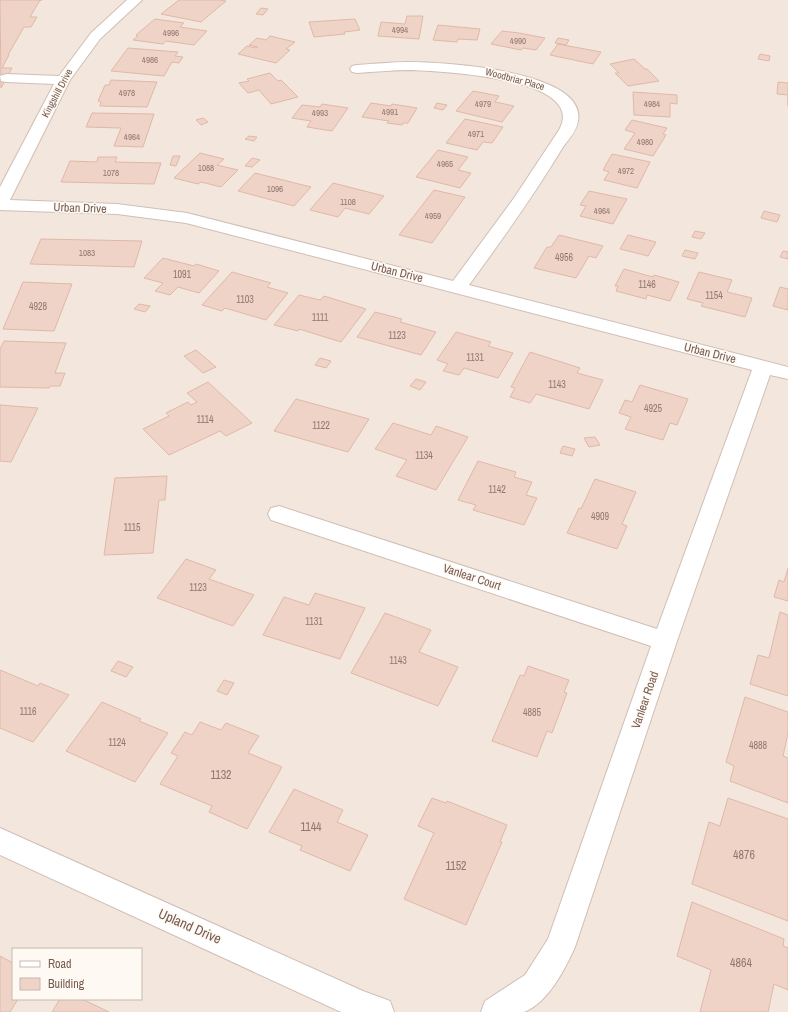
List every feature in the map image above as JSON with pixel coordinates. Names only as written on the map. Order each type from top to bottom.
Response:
[{"type":"street","name":"Kingshill Drive","points":[[0,204],[63,80],[75,60],[106,23],[135,0]]},
{"type":"street","name":"Woodbriar Place","points":[[357,69],[409,66],[479,70],[529,81],[554,90],[569,104],[571,120],[542,169],[505,225],[457,288]]},
{"type":"street","points":[[6,78],[63,80]]},
{"type":"street","name":"Urban Drive","points":[[0,204],[118,209],[168,214],[788,373]]},
{"type":"street","name":"Vanlear Road","points":[[496,1012],[536,986],[560,946],[665,641],[763,366]]},
{"type":"street","name":"Vanlear Court","points":[[279,514],[665,641]]},
{"type":"street","name":"Upland Drive","points":[[0,841],[358,1004],[379,1012]]},
{"type":"shaded area","points":[[0,0],[788,0],[788,1012],[0,1012]]},
{"type":"building","points":[[0,0],[40,0],[30,17],[37,17],[31,27],[24,27],[2,68],[12,68],[1,88]]},
{"type":"building","points":[[179,0],[226,1],[201,22],[161,14]]},
{"type":"building","points":[[261,8],[268,9],[263,15],[256,14]]},
{"type":"building","points":[[407,16],[423,16],[419,39],[378,36],[381,22],[405,24]]},
{"type":"building","points":[[155,19],[184,23],[180,27],[207,31],[194,45],[166,41],[163,44],[133,40],[138,36],[136,35]]},
{"type":"building","points":[[355,19],[360,30],[344,32],[345,34],[314,37],[309,22]]},
{"type":"building","points":[[438,25],[480,29],[477,40],[458,39],[457,42],[433,40]]},
{"type":"building","points":[[502,31],[545,38],[536,50],[523,48],[521,50],[491,44]]},
{"type":"building","points":[[270,36],[295,42],[286,49],[290,50],[276,63],[238,54],[247,46],[258,47],[249,45],[257,38],[266,40]]},
{"type":"building","points":[[558,38],[569,40],[566,45],[555,43]]},
{"type":"building","points":[[558,44],[601,52],[593,64],[550,55]]},
{"type":"building","points":[[128,48],[178,52],[175,56],[183,57],[179,63],[172,62],[164,76],[111,71]]},
{"type":"building","points":[[760,54],[770,56],[769,61],[758,59]]},
{"type":"building","points":[[634,59],[659,81],[628,86],[615,73],[619,73],[610,64]]},
{"type":"building","points":[[270,73],[278,81],[281,80],[298,97],[271,104],[259,90],[248,93],[239,83],[249,81],[247,79]]},
{"type":"building","points":[[111,80],[157,82],[147,107],[100,106],[101,102],[98,101],[105,85],[109,85]]},
{"type":"building","points":[[778,82],[788,83],[788,95],[777,94]]},
{"type":"building","points":[[473,91],[499,96],[495,102],[514,106],[502,122],[456,111]]},
{"type":"building","points":[[633,92],[677,95],[677,104],[670,103],[670,117],[634,115]]},
{"type":"building","points":[[371,103],[391,106],[392,104],[417,108],[408,123],[403,123],[402,125],[387,123],[389,121],[362,117]]},
{"type":"building","points":[[437,103],[447,105],[443,110],[434,108]]},
{"type":"building","points":[[322,104],[348,108],[332,131],[307,127],[311,121],[292,118],[302,105],[320,107]]},
{"type":"building","points":[[92,113],[154,114],[143,147],[114,146],[121,128],[86,127]]},
{"type":"building","points":[[203,118],[208,122],[201,125],[196,120]]},
{"type":"building","points":[[465,119],[503,127],[492,143],[483,142],[477,150],[446,143]]},
{"type":"building","points":[[632,120],[667,128],[663,134],[666,135],[653,156],[624,149],[635,133],[625,130]]},
{"type":"building","points":[[249,136],[257,137],[254,141],[245,139]]},
{"type":"building","points":[[438,150],[468,157],[458,170],[471,173],[460,188],[416,177]]},
{"type":"building","points":[[200,153],[224,159],[217,165],[238,170],[221,187],[201,182],[198,184],[174,178]]},
{"type":"building","points":[[612,154],[650,162],[637,188],[604,180],[609,172],[603,170]]},
{"type":"building","points":[[173,156],[180,156],[176,166],[170,165]]},
{"type":"building","points":[[98,157],[117,157],[115,162],[161,163],[154,184],[61,182],[70,161],[97,162]]},
{"type":"building","points":[[252,158],[260,160],[252,167],[245,166]]},
{"type":"building","points":[[255,173],[311,187],[294,206],[238,191]]},
{"type":"building","points":[[333,183],[384,196],[369,214],[345,208],[338,217],[310,210]]},
{"type":"building","points":[[434,190],[465,197],[432,243],[399,235]]},
{"type":"building","points":[[589,191],[627,199],[613,224],[580,216],[586,206],[580,205]]},
{"type":"building","points":[[764,211],[780,215],[777,222],[761,218]]},
{"type":"building","points":[[695,231],[705,233],[701,239],[692,237]]},
{"type":"building","points":[[559,235],[603,246],[596,258],[589,256],[576,278],[534,268],[547,247],[551,247]]},
{"type":"building","points":[[628,235],[656,242],[648,256],[620,249]]},
{"type":"building","points":[[41,239],[142,241],[134,267],[30,264]]},
{"type":"building","points":[[685,250],[698,253],[695,259],[682,256]]},
{"type":"building","points":[[783,251],[788,252],[788,259],[780,257]]},
{"type":"building","points":[[163,258],[194,266],[196,264],[219,271],[199,293],[178,287],[170,295],[155,291],[163,283],[144,278]]},
{"type":"building","points":[[624,269],[679,282],[670,301],[647,295],[646,299],[616,291],[618,286],[615,286]]},
{"type":"building","points":[[232,272],[271,283],[267,287],[288,293],[266,320],[225,308],[222,311],[202,305]]},
{"type":"building","points":[[699,272],[732,280],[727,292],[752,298],[745,317],[701,306],[703,303],[687,299]]},
{"type":"building","points":[[23,282],[72,284],[54,331],[3,329]]},
{"type":"building","points":[[780,287],[788,289],[788,310],[773,306]]},
{"type":"building","points":[[299,295],[320,300],[324,296],[366,309],[341,342],[299,329],[298,331],[274,325]]},
{"type":"building","points":[[139,304],[150,306],[145,312],[134,309]]},
{"type":"building","points":[[375,312],[402,319],[400,322],[436,332],[421,355],[357,337]]},
{"type":"building","points":[[456,332],[491,342],[488,346],[513,353],[498,378],[464,368],[459,375],[443,371],[448,364],[437,360]]},
{"type":"building","points":[[4,341],[66,343],[55,373],[65,373],[60,386],[50,386],[49,388],[0,387],[0,349]]},
{"type":"building","points":[[196,350],[216,367],[203,373],[184,356]]},
{"type":"building","points":[[530,352],[580,368],[577,373],[603,380],[589,409],[536,394],[530,403],[510,397],[515,388],[511,387]]},
{"type":"building","points":[[320,358],[331,361],[326,368],[315,365]]},
{"type":"building","points":[[416,379],[426,382],[420,390],[410,386]]},
{"type":"building","points":[[208,382],[252,423],[226,436],[220,431],[169,455],[143,429],[169,416],[166,413],[188,402],[191,405],[197,402],[187,393]]},
{"type":"building","points":[[640,385],[688,399],[677,425],[670,423],[663,440],[625,429],[631,417],[619,413],[625,400],[632,402]]},
{"type":"building","points":[[296,399],[369,419],[348,452],[274,431]]},
{"type":"building","points":[[0,405],[38,408],[11,462],[0,461]]},
{"type":"building","points":[[393,423],[431,435],[436,426],[468,437],[436,490],[396,476],[407,460],[375,449]]},
{"type":"building","points":[[595,437],[600,445],[589,447],[584,438]]},
{"type":"building","points":[[563,446],[575,449],[572,456],[560,453]]},
{"type":"building","points":[[478,461],[516,472],[514,477],[532,482],[526,495],[537,498],[524,525],[473,510],[476,505],[458,500]]},
{"type":"building","points":[[167,476],[165,500],[159,500],[153,553],[104,555],[115,478]]},
{"type":"building","points":[[595,479],[636,492],[622,524],[627,526],[617,549],[567,533],[579,508],[581,509]]},
{"type":"building","points":[[186,559],[216,570],[209,579],[254,595],[233,626],[157,598]]},
{"type":"building","points":[[788,568],[788,601],[774,597],[779,580],[784,582]]},
{"type":"building","points":[[315,593],[365,608],[340,659],[263,635],[284,597],[309,605]]},
{"type":"building","points":[[780,612],[788,615],[788,696],[750,684],[758,655],[769,658]]},
{"type":"building","points":[[385,613],[431,630],[419,652],[458,667],[438,706],[351,673]]},
{"type":"building","points":[[118,661],[133,667],[126,677],[111,671]]},
{"type":"building","points":[[528,666],[569,680],[564,692],[567,693],[552,733],[547,731],[537,757],[492,741],[520,675],[524,676]]},
{"type":"building","points":[[0,670],[38,686],[40,683],[69,695],[33,742],[0,728]]},
{"type":"building","points":[[224,680],[234,683],[227,695],[217,691]]},
{"type":"building","points":[[745,697],[788,712],[788,733],[783,756],[788,758],[788,803],[730,781],[734,766],[726,762]]},
{"type":"building","points":[[102,702],[141,719],[139,721],[168,733],[135,782],[66,751]]},
{"type":"building","points":[[200,722],[221,730],[226,723],[259,736],[248,753],[282,767],[247,829],[209,812],[212,806],[160,784],[178,756],[171,753],[185,732],[192,735]]},
{"type":"building","points":[[294,789],[343,810],[337,822],[368,835],[350,871],[300,850],[302,846],[269,832]]},
{"type":"building","points":[[432,798],[446,803],[447,801],[507,825],[500,842],[502,842],[466,925],[404,899],[434,833],[418,826]]},
{"type":"building","points":[[728,798],[788,819],[788,921],[692,884],[709,822],[720,826]]},
{"type":"building","points":[[692,902],[784,939],[783,946],[788,948],[788,990],[774,984],[768,1012],[700,1012],[711,970],[677,956]]},
{"type":"building","points":[[0,956],[12,962],[12,1000],[17,1000],[10,1012],[0,1012]]},
{"type":"building","points":[[59,1000],[84,1000],[109,1012],[52,1012]]}]
